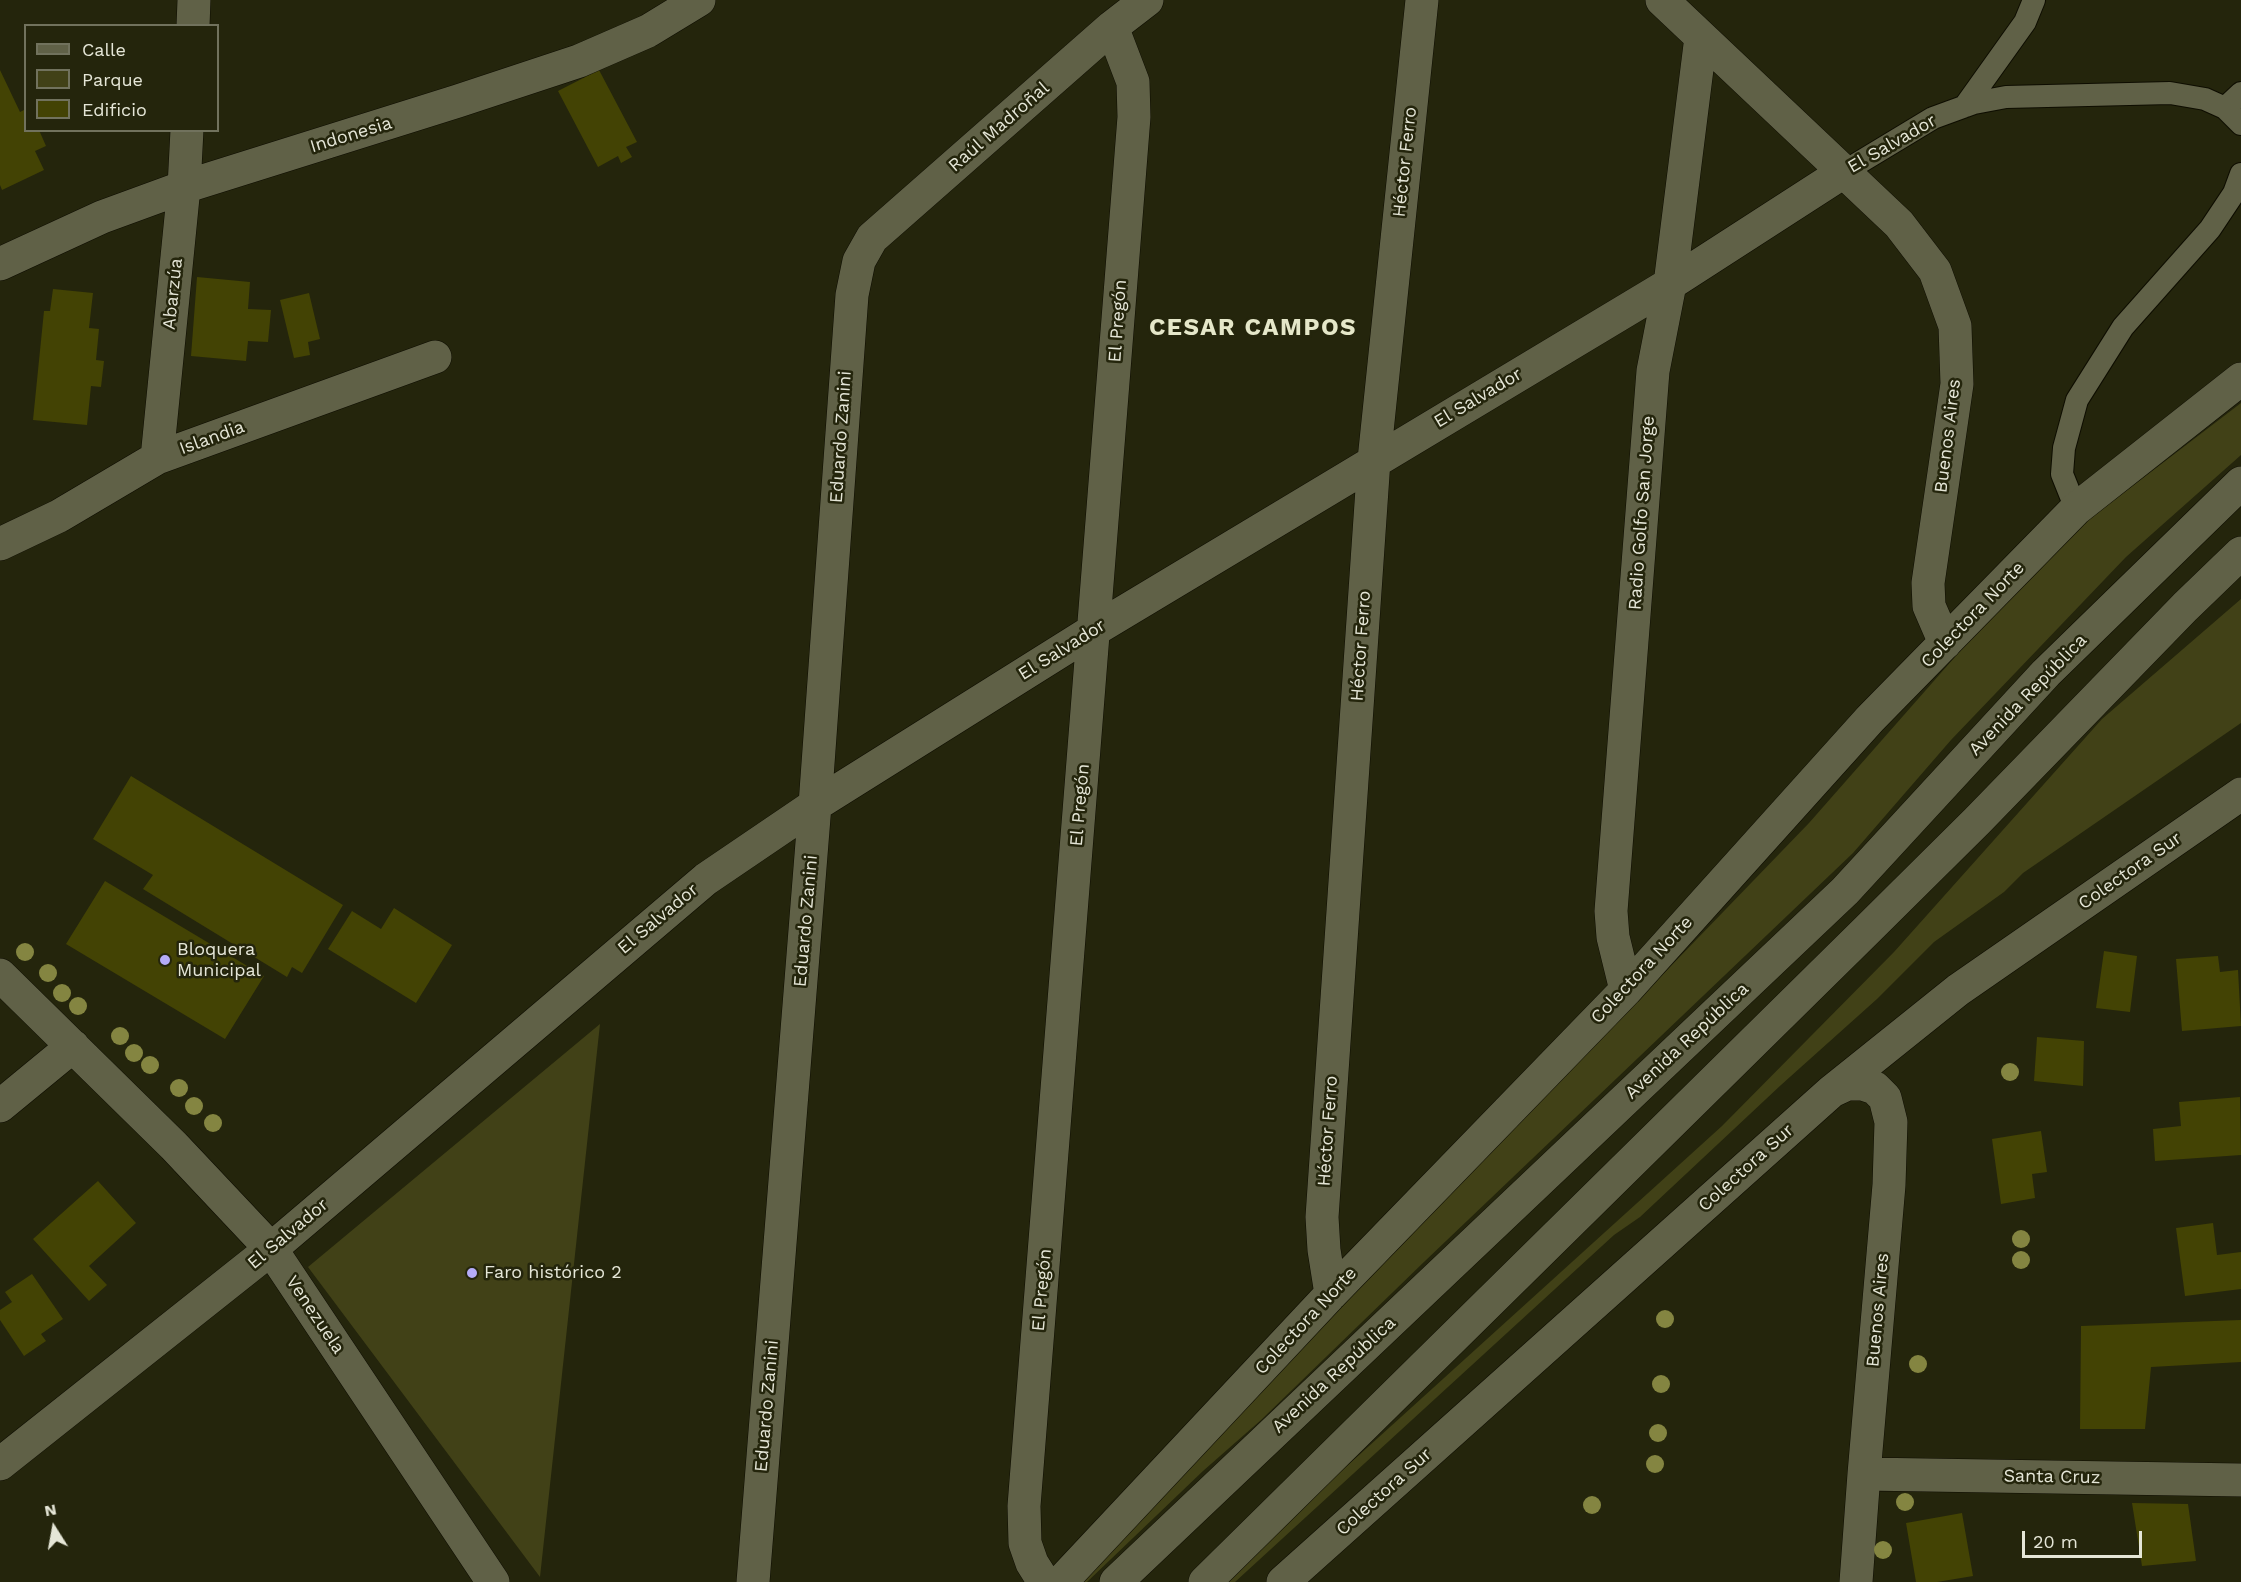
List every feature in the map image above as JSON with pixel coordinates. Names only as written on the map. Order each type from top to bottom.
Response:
[{"type":"street","points":[[193,24],[194,0]]},
{"type":"street","name":"Indonesia","points":[[0,264],[102,217],[184,187],[458,101],[579,60],[648,31],[699,0]]},
{"type":"street","name":"Raúl Madroñal","points":[[859,261],[872,238],[1112,27],[1148,0]]},
{"type":"street","name":"Héctor Ferro","points":[[1331,1294],[1324,1250],[1322,1217],[1374,460],[1422,0]]},
{"type":"street","points":[[1662,0],[1701,37]]},
{"type":"street","name":"El Pregón","points":[[1044,1582],[1032,1563],[1025,1543],[1024,1506],[1134,117],[1133,82],[1112,27]]},
{"type":"street","name":"Buenos Aires","points":[[1701,37],[1899,225],[1935,271],[1955,326],[1957,384],[1928,583],[1929,606],[1945,644]]},
{"type":"street","name":"Radio Golfo San Jorge","points":[[1626,990],[1613,937],[1611,911],[1653,371],[1670,284],[1701,37]]},
{"type":"street","name":"Abarzúa","points":[[157,458],[184,187],[187,132]]},
{"type":"street","name":"El Salvador","points":[[0,1464],[271,1249],[706,879],[815,805],[1094,630],[1670,284],[1842,173]]},
{"type":"street","name":"Eduardo Zanini","points":[[753,1582],[815,805],[852,295],[859,261]]},
{"type":"street","name":"Islandia","points":[[0,544],[59,516],[157,458],[435,357]]},
{"type":"street","name":"Colectora Norte","points":[[1060,1582],[1331,1294],[1626,990],[1870,719],[2076,509],[2241,379]]},
{"type":"street","name":"Avenida República","points":[[1116,1582],[1845,891],[2046,673],[2241,483]]},
{"type":"street","points":[[1205,1582],[1919,879],[2185,607],[2241,553]]},
{"type":"street","name":"Colectora Sur","points":[[1283,1582],[1832,1091],[1958,990],[2241,794]]},
{"type":"street","name":"Venezuela","points":[[0,975],[174,1146],[271,1249],[493,1582]]},
{"type":"street","points":[[0,1106],[73,1046]]},
{"type":"street","name":"Buenos Aires","points":[[1832,1091],[1848,1084],[1863,1084],[1875,1088],[1885,1098],[1891,1122],[1889,1185],[1856,1582]]},
{"type":"street","name":"Santa Cruz","points":[[1864,1474],[2241,1480]]},
{"type":"lane","points":[[1965,106],[2025,22],[2034,0]]},
{"type":"lane","name":"El Salvador","points":[[1842,173],[1933,118],[1965,106],[2006,97],[2170,93],[2205,99],[2233,100],[2241,124]]},
{"type":"lane","points":[[2076,509],[2062,474],[2064,448],[2077,400],[2124,327],[2210,229],[2234,193],[2241,174]]},
{"type":"green space","points":[[2241,403],[2241,455],[2126,557],[1951,740],[1853,853],[1261,1420],[1203,1471],[1087,1582],[1076,1582],[1809,823],[2027,575],[2079,527]]},
{"type":"green space","points":[[2241,599],[2241,723],[2023,873],[2004,892],[1934,942],[1877,999],[1640,1217],[1614,1235],[1235,1582],[1219,1582],[1722,1126],[1894,952],[2102,719]]},
{"type":"green space","points":[[600,1024],[540,1577],[308,1267]]},
{"type":"building","points":[[0,70],[20,112],[24,110],[24,132],[40,132],[46,146],[35,151],[44,170],[2,190],[0,185]]},
{"type":"building","points":[[599,70],[637,142],[626,147],[632,157],[621,163],[618,156],[598,167],[558,91]]},
{"type":"building","points":[[197,277],[250,282],[248,309],[271,310],[268,342],[248,341],[246,361],[191,356]]},
{"type":"building","points":[[53,289],[93,293],[89,328],[99,329],[96,360],[104,361],[101,387],[91,386],[87,425],[33,420],[44,311],[50,311]]},
{"type":"building","points":[[309,293],[320,339],[308,342],[310,355],[294,358],[280,300]]},
{"type":"building","points":[[131,776],[343,905],[302,973],[292,967],[287,977],[143,889],[153,875],[93,839]]},
{"type":"building","name":"Bloquera Municipal","points":[[105,881],[264,976],[225,1039],[66,944]]},
{"type":"building","points":[[394,908],[452,945],[416,1003],[328,949],[352,911],[381,929]]},
{"type":"building","points":[[2104,951],[2137,956],[2130,1012],[2096,1008]]},
{"type":"building","points":[[2218,956],[2220,972],[2238,970],[2241,1026],[2182,1031],[2176,959]]},
{"type":"building","points":[[2037,1037],[2084,1041],[2083,1086],[2034,1081]]},
{"type":"building","points":[[2240,1097],[2241,1155],[2155,1161],[2153,1129],[2181,1126],[2179,1102]]},
{"type":"building","points":[[2041,1131],[2047,1172],[2032,1174],[2035,1198],[2001,1204],[1992,1139]]},
{"type":"building","points":[[98,1181],[136,1223],[89,1266],[107,1285],[89,1301],[33,1239]]},
{"type":"building","points":[[2213,1223],[2217,1255],[2241,1252],[2241,1289],[2185,1296],[2176,1228]]},
{"type":"building","points":[[32,1274],[63,1319],[41,1334],[46,1341],[24,1356],[0,1320],[0,1310],[12,1302],[5,1292]]},
{"type":"building","points":[[2241,1320],[2241,1362],[2151,1367],[2145,1429],[2080,1429],[2081,1326]]},
{"type":"building","points":[[2132,1503],[2188,1504],[2196,1561],[2142,1566]]},
{"type":"building","points":[[1962,1513],[1973,1576],[1937,1582],[1916,1582],[1906,1523]]},
{"type":"place","name":"Bloquera Municipal","points":[[165,960]]},
{"type":"place","name":"Faro histórico 2","points":[[472,1273]]},
{"type":"district","name":"CESAR CAMPOS","points":[[1253,328]]}]
